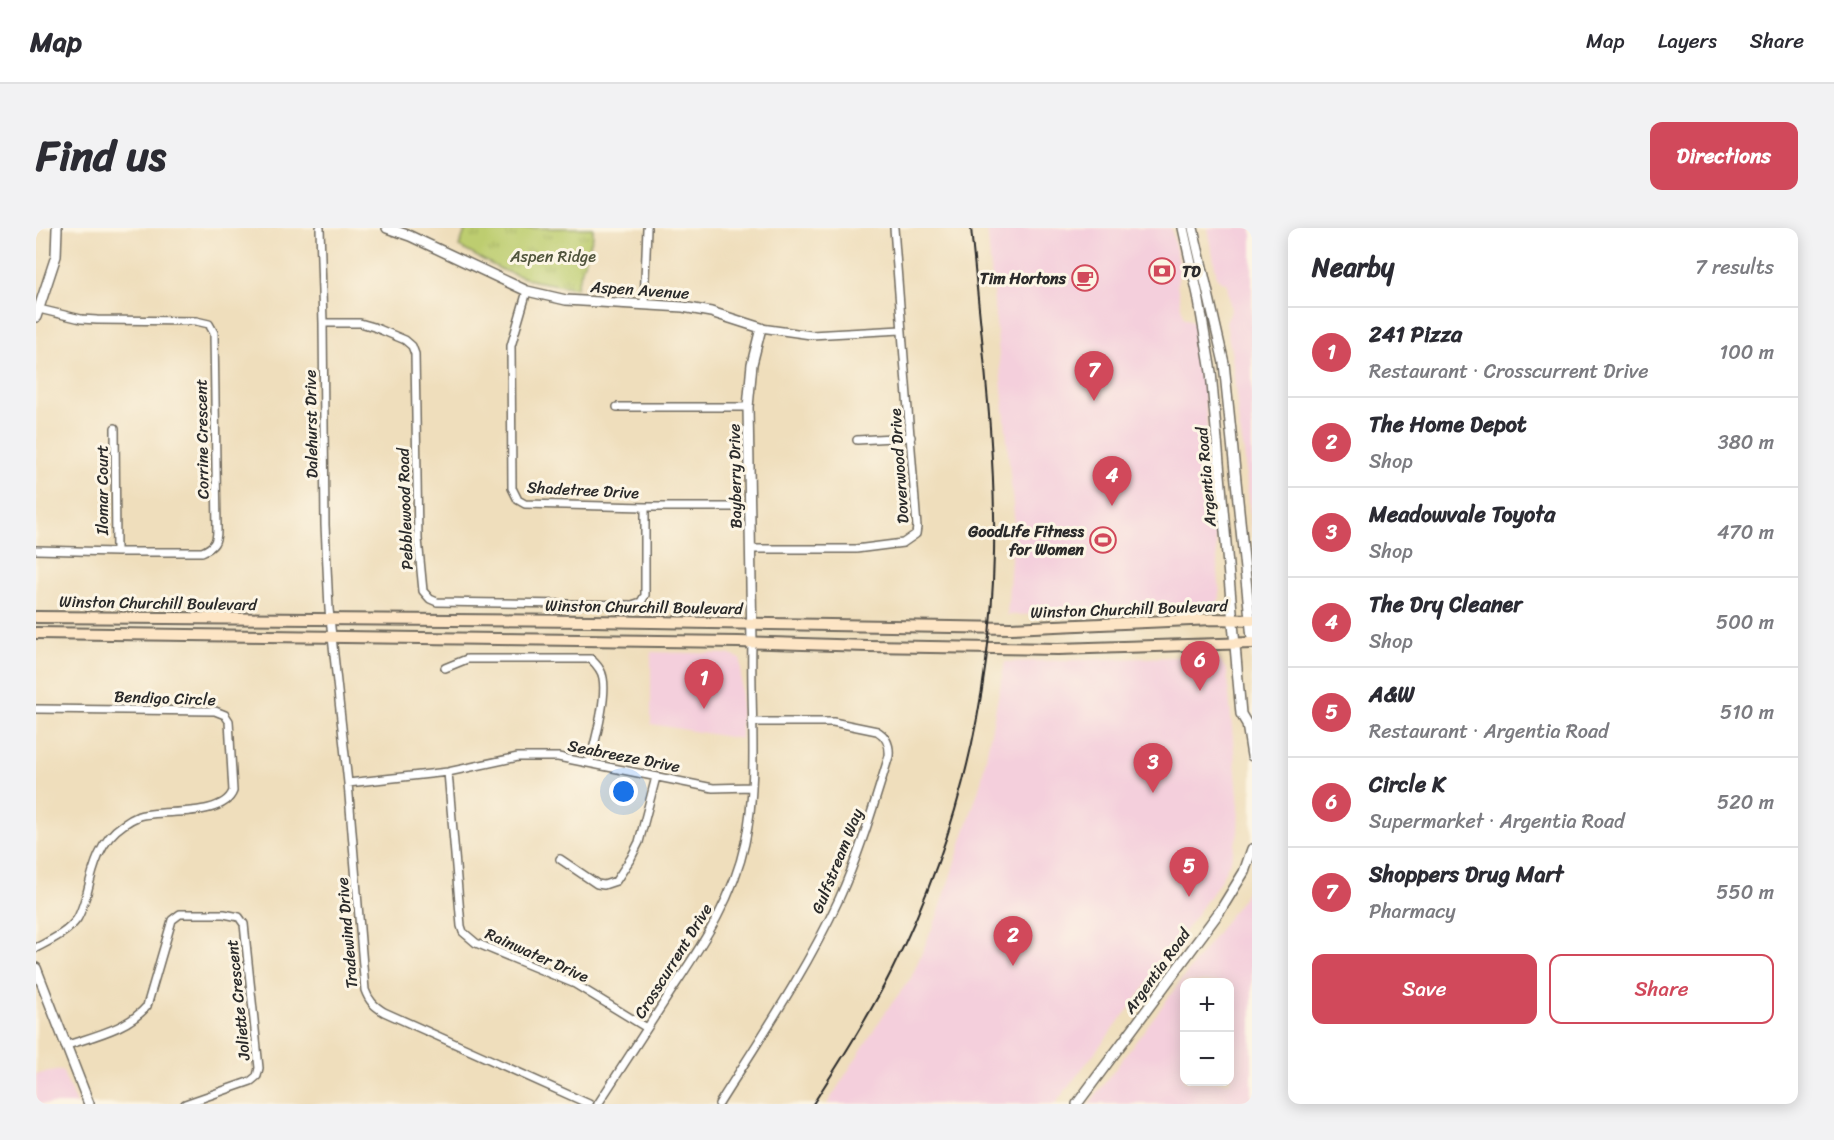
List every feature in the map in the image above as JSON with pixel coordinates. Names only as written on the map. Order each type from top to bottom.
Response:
[{"type":"main road","name":"Winston Churchill Boulevard","points":[[36,617],[1011,628],[1251,620]]},
{"type":"main road","name":"Winston Churchill Boulevard","points":[[36,633],[1058,649],[1252,644]]},
{"type":"street","points":[[37,313],[56,256],[57,228]]},
{"type":"street","name":"Dalehurst Drive","points":[[320,228],[325,525],[330,620]]},
{"type":"street","name":"Aspen Avenue","points":[[387,228],[412,232],[527,291],[566,300],[683,307],[711,312],[761,328],[811,335],[902,330]]},
{"type":"street","points":[[644,304],[647,228]]},
{"type":"street","name":"Doverwood Drive","points":[[751,549],[856,549],[903,543],[915,534],[917,527],[911,437],[894,228]]},
{"type":"street","name":"Argentia Road","points":[[1183,228],[1210,362],[1241,714],[1250,721],[1252,756]]},
{"type":"street","name":"Argentia Road","points":[[1193,228],[1224,363],[1252,638]]},
{"type":"street","name":"Shadetree Drive","points":[[527,291],[511,346],[512,488],[518,500],[525,504],[750,507]]},
{"type":"street","name":"Corrine Crescent","points":[[36,550],[202,552],[211,548],[217,540],[214,333],[209,324],[196,321],[81,319],[37,313]]},
{"type":"street","name":"Pebblewood Road","points":[[323,323],[360,323],[405,340],[412,346],[415,354],[418,539],[423,591],[430,599],[437,602],[620,605],[641,602],[645,595],[645,507]]},
{"type":"street","name":"Bayberry Drive","points":[[752,643],[748,407],[752,364],[761,328]]},
{"type":"street","points":[[617,407],[748,407]]},
{"type":"street","name":"Ilomar Court","points":[[115,428],[116,552]]},
{"type":"street","points":[[857,440],[911,437]]},
{"type":"street","name":"Tradewind Drive","points":[[330,620],[348,783],[364,990],[368,999],[384,1012],[589,1104]]},
{"type":"street","name":"Crosscurrent Drive","points":[[598,1104],[711,932],[729,897],[745,844],[752,787],[752,643]]},
{"type":"street","points":[[446,668],[467,659],[591,659],[598,666],[603,679],[601,714],[590,762]]},
{"type":"street","name":"Bendigo Circle","points":[[36,709],[206,710],[225,715],[229,721],[233,791],[230,798],[218,806],[138,816],[123,825],[111,835],[101,850],[93,868],[78,918],[57,938],[36,948]]},
{"type":"street","name":"Gulfstream Way","points":[[719,1104],[789,994],[839,898],[864,837],[890,747],[883,735],[877,731],[832,722],[752,722]]},
{"type":"street","name":"Seabreeze Drive","points":[[348,783],[448,772],[518,757],[558,757],[713,788],[752,787]]},
{"type":"street","name":"Rainwater Drive","points":[[448,772],[463,932],[476,943],[575,984],[647,1028]]},
{"type":"street","points":[[560,859],[597,884],[604,885],[615,881],[639,842],[656,777]]},
{"type":"street","name":"Argentia Road","points":[[1077,1104],[1220,911],[1244,872],[1252,849]]},
{"type":"street","name":"Joliette Crescent","points":[[65,1046],[125,1024],[142,1013],[147,1006],[170,927],[180,914],[224,914],[239,917],[244,924],[259,1068],[257,1076],[251,1081],[184,1104]]},
{"type":"street","points":[[36,969],[89,1104]]},
{"type":"shaded area","points":[[987,228],[1171,228],[1180,267],[1177,284],[1183,317],[1194,322],[1203,373],[1220,597],[1215,609],[1184,611],[1162,603],[1139,604],[1129,613],[1007,615],[1014,516]]},
{"type":"shaded area","points":[[1208,228],[1252,228],[1252,537],[1244,452],[1226,322],[1231,311],[1227,284],[1217,278]]},
{"type":"shaded area","points":[[651,652],[727,654],[741,659],[741,739],[651,724]]},
{"type":"shaded area","points":[[1207,656],[1220,661],[1227,671],[1239,807],[1238,832],[1231,860],[1217,886],[1140,994],[1055,1104],[827,1104],[886,1011],[911,978],[938,915],[981,782],[1005,662]]},
{"type":"shaded area","points":[[1252,880],[1252,1104],[1089,1104],[1180,982],[1180,1086],[1234,1086],[1234,978],[1183,978],[1242,899]]},
{"type":"shaded area","points":[[62,1070],[76,1104],[36,1104],[36,1074]]},
{"type":"green space","name":"Aspen Ridge","points":[[466,228],[593,228],[593,236],[576,288],[534,281],[502,270],[459,247]]},
{"type":"railway","points":[[813,1104],[874,1004],[915,921],[952,819],[978,714],[991,607],[994,512],[987,390],[971,228]]},
{"type":"place","name":"TD","points":[[1162,271]]},
{"type":"place","name":"Tim Hortons","points":[[1085,278]]},
{"type":"place","name":"Shoppers Drug Mart","points":[[1094,401]]},
{"type":"place","name":"The Dry Cleaner","points":[[1112,506]]},
{"type":"place","name":"GoodLife Fitness for Women","points":[[1103,540]]},
{"type":"place","name":"Circle K","points":[[1200,691]]},
{"type":"place","name":"241 Pizza","points":[[704,709]]},
{"type":"place","name":"Meadowvale Toyota","points":[[1153,793]]},
{"type":"place","name":"A&W","points":[[1189,897]]},
{"type":"place","name":"The Home Depot","points":[[1013,966]]}]
